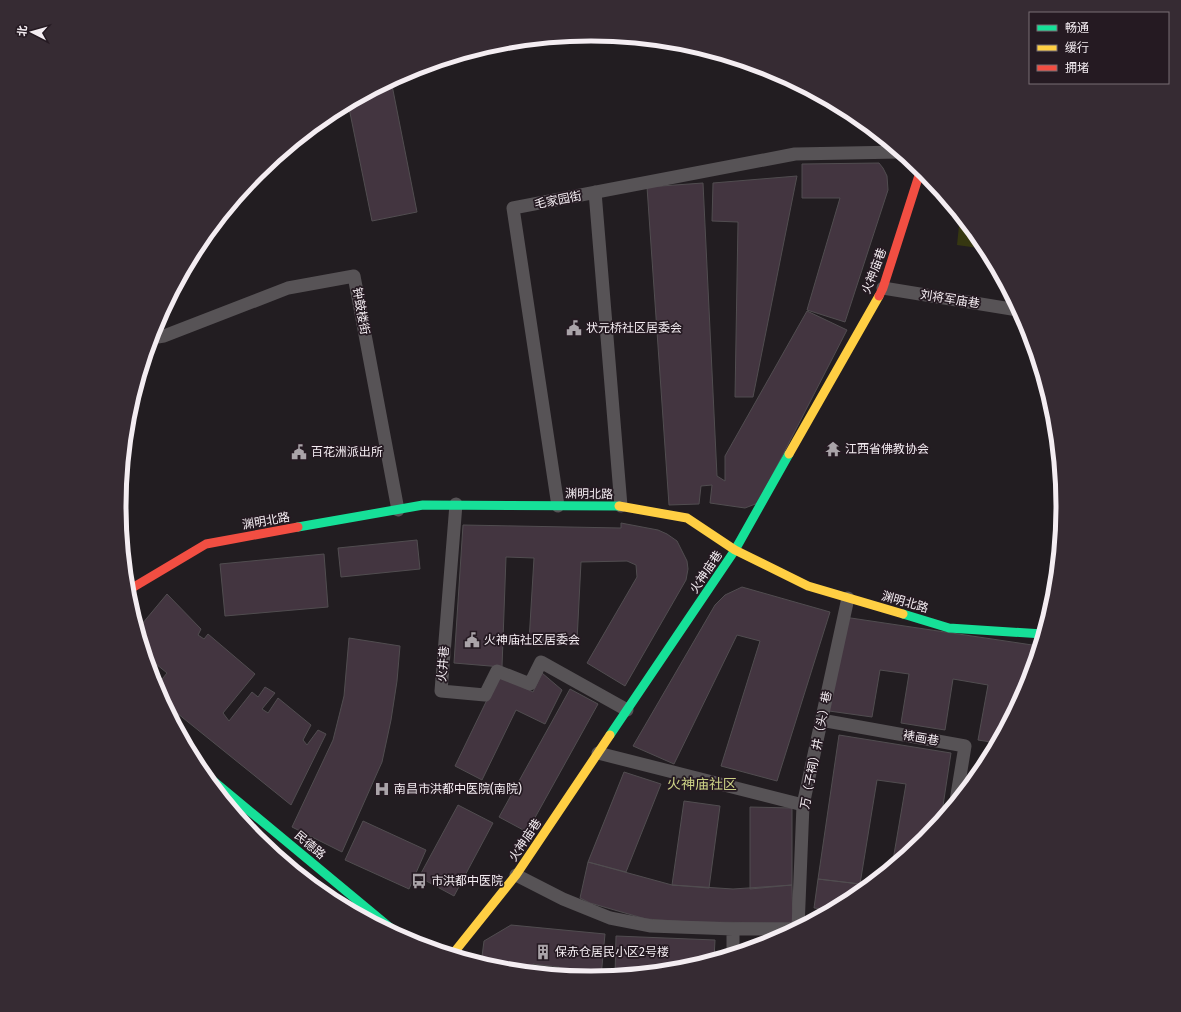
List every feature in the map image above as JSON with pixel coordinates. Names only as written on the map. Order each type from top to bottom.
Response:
[{"type":"street","name":"火神庙巷","points":[[456,951],[516,875],[735,550],[883,288],[918,176]]},
{"type":"street","name":"渊明北路","points":[[132,588],[206,544],[423,505],[620,506],[687,518],[735,550],[808,586],[949,628],[1038,634]]},
{"type":"street","name":"民德路","points":[[220,787],[384,922]]},
{"type":"lane","name":"毛家园街","points":[[558,506],[513,208],[795,154],[892,152]]},
{"type":"lane","points":[[596,192],[620,506]]},
{"type":"lane","name":"钟鼓楼街","points":[[158,337],[164,336],[288,288],[354,276],[398,510]]},
{"type":"lane","name":"刘将军庙巷","points":[[883,288],[1012,309]]},
{"type":"lane","name":"火井巷","points":[[456,504],[441,691],[485,694],[497,670],[530,684],[541,662],[627,710]]},
{"type":"lane","name":"万（子祠）井（头）巷","points":[[797,922],[803,805],[848,598]]},
{"type":"lane","name":"裱画巷","points":[[821,720],[965,746],[958,791]]},
{"type":"lane","points":[[598,753],[803,805]]},
{"type":"lane","points":[[516,875],[563,899],[610,918],[651,926],[733,929],[785,928]]},
{"type":"lane","points":[[733,929],[733,948]]},
{"type":"shaded area","points":[[959,223],[977,248],[957,245]]},
{"type":"building","points":[[392,86],[417,212],[372,221],[349,108]]},
{"type":"building","points":[[879,163],[887,176],[888,190],[845,322],[807,310],[840,198],[802,198],[802,164]]},
{"type":"building","points":[[797,176],[753,397],[735,397],[738,222],[712,221],[713,183]]},
{"type":"building","points":[[703,183],[717,476],[725,481],[725,456],[807,311],[847,330],[758,503],[745,508],[710,503],[712,485],[701,486],[699,504],[669,505],[647,187]]},
{"type":"building","points":[[621,523],[658,530],[667,534],[677,541],[687,561],[688,569],[686,580],[625,686],[587,663],[637,577],[636,565],[627,561],[581,562],[577,641],[529,641],[534,558],[506,557],[502,667],[454,663],[463,525],[621,528]]},
{"type":"building","points":[[417,540],[420,569],[341,577],[338,548]]},
{"type":"building","points":[[324,554],[328,607],[225,616],[220,564]]},
{"type":"building","points":[[742,587],[830,612],[777,781],[721,766],[760,641],[737,635],[674,764],[633,746],[715,605],[725,595]]},
{"type":"building","points":[[167,594],[201,629],[198,635],[204,639],[208,634],[255,674],[223,713],[229,721],[252,692],[258,697],[265,687],[275,693],[262,709],[268,713],[278,698],[311,725],[303,740],[307,745],[318,730],[326,734],[291,805],[172,709],[160,682],[167,673],[152,661],[141,625]]},
{"type":"building","points":[[844,617],[1034,645],[1008,712],[991,742],[978,740],[988,685],[953,679],[945,730],[901,723],[909,674],[880,670],[872,717],[829,711]]},
{"type":"building","points":[[349,638],[400,646],[397,681],[391,720],[382,762],[342,852],[292,827],[333,740],[344,696]]},
{"type":"building","points":[[542,673],[562,690],[545,724],[516,710],[482,780],[455,766],[499,675],[533,692]]},
{"type":"building","points":[[570,689],[598,704],[527,832],[499,817]]},
{"type":"building","points":[[839,735],[951,753],[942,810],[897,856],[893,859],[906,784],[877,780],[860,884],[818,879]]},
{"type":"building","points":[[624,772],[661,784],[626,872],[588,862]]},
{"type":"building","points":[[684,801],[720,806],[709,888],[672,885]]},
{"type":"building","points":[[458,805],[493,823],[454,896],[419,877]]},
{"type":"building","points":[[750,807],[792,808],[792,885],[750,889]]},
{"type":"building","points":[[363,821],[426,850],[409,889],[345,860]]},
{"type":"building","points":[[588,862],[672,885],[733,889],[792,885],[793,923],[690,922],[646,919],[590,903],[580,898]]},
{"type":"building","points":[[818,879],[862,883],[823,909],[814,908]]},
{"type":"building","name":"保赤仓居民小区2号楼","points":[[511,925],[605,934],[602,971],[560,970],[559,970],[559,967],[533,964],[533,967],[530,967],[482,958],[484,941]]},
{"type":"building","points":[[616,936],[715,940],[714,954],[711,955],[651,967],[615,970]]},
{"type":"traffic: fast","points":[[610,735],[735,550],[789,454]]},
{"type":"traffic: fast","points":[[298,527],[423,505],[619,506]]},
{"type":"traffic: fast","points":[[903,614],[949,628],[1038,634]]},
{"type":"traffic: fast","points":[[220,787],[384,922]]},
{"type":"traffic: slow","points":[[789,454],[879,296]]},
{"type":"traffic: slow","points":[[619,506],[687,518],[735,550],[808,586],[903,614]]},
{"type":"traffic: slow","points":[[456,951],[516,875],[610,735]]},
{"type":"traffic: jam","points":[[879,296],[883,288],[919,177]]},
{"type":"traffic: jam","points":[[132,588],[206,544],[298,527]]},
{"type":"place","name":"状元桥社区居委会","points":[[574,328]]},
{"type":"place","name":"江西省佛教协会","points":[[833,449]]},
{"type":"place","name":"百花洲派出所","points":[[299,452]]},
{"type":"place","name":"火神庙社区居委会","points":[[472,640]]},
{"type":"place","name":"南昌市洪都中医院(南院)","points":[[382,789]]},
{"type":"place","name":"市洪都中医院","points":[[419,881]]},
{"type":"place","name":"保赤仓居民小区2号楼","points":[[543,952]]},
{"type":"district","name":"火神庙社区","points":[[702,784]]}]
